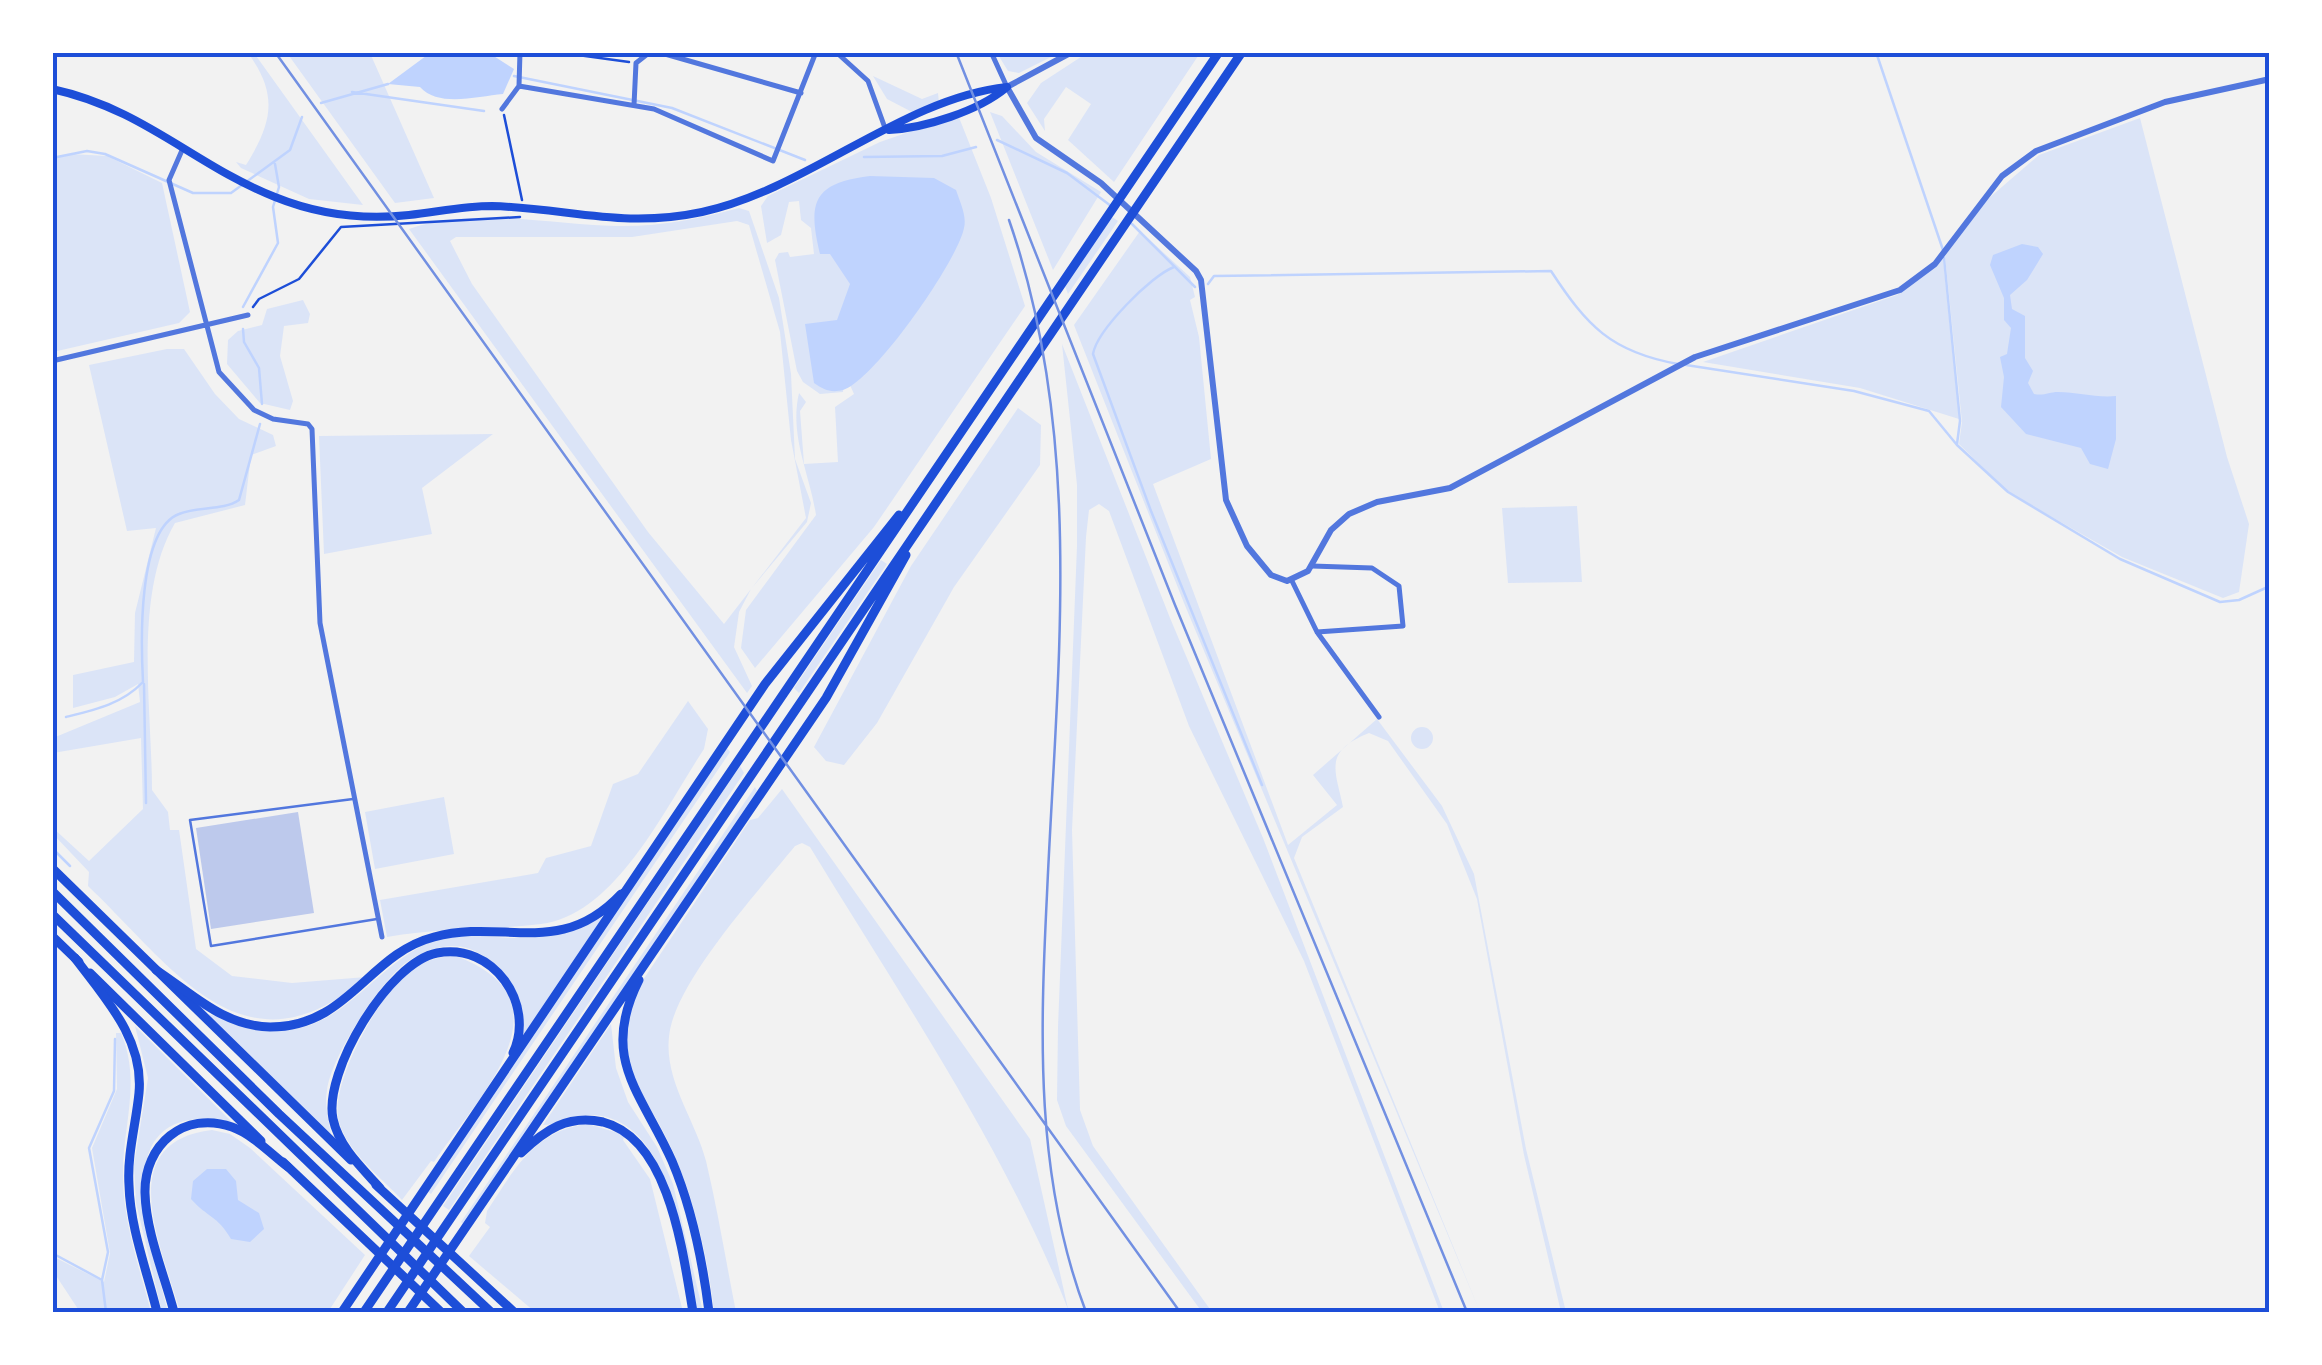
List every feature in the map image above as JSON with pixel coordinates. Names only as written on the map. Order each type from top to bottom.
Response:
[{"type":"highway","points":[[364,1312],[1218,52]]},
{"type":"highway","points":[[388,1311],[1242,52]]},
{"type":"highway","points":[[342,1312],[765,684],[936,471]]},
{"type":"highway","points":[[408,1312],[762,797],[859,644],[918,530]]},
{"type":"highway","points":[[52,868],[380,1188],[514,1312]]},
{"type":"highway","points":[[156,970],[225,1017],[253,1025],[287,1026],[314,1020],[342,1004],[399,953],[422,941],[465,932],[556,932],[599,914],[640,874]]},
{"type":"highway","points":[[52,891],[293,1128],[491,1312]]},
{"type":"highway","points":[[52,914],[463,1312]]},
{"type":"highway","points":[[52,936],[442,1312]]},
{"type":"highway","points":[[656,947],[626,1011],[623,1052],[634,1093],[673,1163],[710,1312]]},
{"type":"highway","points":[[380,1188],[341,1140],[332,1095],[344,1059],[398,974],[437,953],[479,958],[490,965],[511,988],[519,1017],[517,1044],[502,1078]]},
{"type":"highway","points":[[74,958],[116,1012],[134,1052],[140,1088],[129,1157],[129,1196],[157,1312]]},
{"type":"highway","points":[[508,1165],[540,1135],[566,1122],[604,1122],[636,1139],[653,1160],[664,1186],[693,1312]]},
{"type":"highway","points":[[174,1312],[145,1194],[150,1160],[162,1142],[181,1128],[216,1124],[242,1132],[288,1167]]},
{"type":"main road","points":[[52,89],[132,115],[235,178],[280,199],[322,211],[370,216],[472,207],[612,220],[707,211],[775,188],[888,130],[959,111],[994,98],[1008,87]]},
{"type":"street","points":[[502,109],[520,80],[520,52]]},
{"type":"street","points":[[634,103],[636,63],[650,52]]},
{"type":"street","points":[[658,52],[801,93]]},
{"type":"street","points":[[520,80],[634,103],[773,161],[816,52]]},
{"type":"street","points":[[836,52],[868,81],[888,130]]},
{"type":"street","points":[[991,52],[1036,138],[1138,215],[1202,280],[1226,500],[1235,527],[1259,562],[1272,574],[1292,581],[1317,632],[1379,717]]},
{"type":"street","points":[[1008,87],[1072,52]]},
{"type":"street","points":[[1292,581],[1312,566],[1331,530],[1349,514],[1377,502],[1450,488],[1690,360],[1886,296],[1935,264],[2002,176],[2036,151],[2166,102],[2270,79]]},
{"type":"street","points":[[184,145],[170,170],[174,198],[219,372],[244,403],[273,419],[308,424],[312,429],[320,623],[382,937]]},
{"type":"street","points":[[52,361],[248,315]]},
{"type":"street","points":[[1312,566],[1372,568],[1399,586],[1403,626],[1317,632]]},
{"type":"lane","points":[[355,798],[190,820],[210,946],[379,919]]},
{"type":"path","points":[[556,52],[636,63]]},
{"type":"path","points":[[248,315],[259,299],[292,284],[310,269],[342,228],[391,227],[464,217],[518,218],[522,190],[502,109]]},
{"type":"shaded area","points":[[248,53],[254,53],[363,205],[309,199],[241,168],[236,162],[246,165],[262,136],[268,109],[264,82]]},
{"type":"shaded area","points":[[287,53],[370,53],[434,198],[395,203]]},
{"type":"shaded area","points":[[997,53],[1059,53],[1019,73],[1008,71]]},
{"type":"shaded area","points":[[1087,53],[1200,53],[1114,182],[1068,140],[1091,104],[1066,87],[1044,119],[1045,131],[1027,103],[1041,83]]},
{"type":"shaded area","points":[[873,76],[922,99],[938,93],[939,103],[912,112],[887,99]]},
{"type":"shaded area","points":[[990,112],[1002,116],[1036,152],[1101,192],[1053,270]]},
{"type":"shaded area","points":[[958,115],[991,198],[1025,306],[874,527],[755,668],[741,648],[746,610],[816,515],[804,464],[838,462],[835,407],[854,394],[849,383],[957,242],[839,261],[853,289],[843,392],[820,394],[803,382],[797,371],[775,260],[779,253],[788,252],[790,257],[814,254],[811,228],[801,220],[799,201],[789,202],[781,235],[767,243],[761,206],[768,196],[880,142]]},
{"type":"shaded area","points":[[2140,118],[2227,457],[2249,524],[2239,592],[2223,598],[2122,557],[2008,492],[1959,444],[1962,422],[1945,256],[1981,205],[2039,155]]},
{"type":"shaded area","points":[[70,154],[107,156],[162,183],[190,312],[179,323],[53,352],[53,159]]},
{"type":"shaded area","points":[[739,208],[749,211],[779,298],[791,374],[795,459],[811,503],[807,522],[752,588],[806,518],[791,440],[780,332],[749,225],[737,221],[632,237],[456,237],[450,241],[472,284],[648,532],[724,624],[751,589],[739,612],[734,647],[752,686],[747,693],[409,229],[434,222],[485,218],[648,225]]},
{"type":"shaded area","points":[[1112,217],[1118,221],[1068,294],[1065,286]]},
{"type":"shaded area","points":[[1140,231],[1190,277],[1211,459],[1153,484],[1288,845],[1337,805],[1313,775],[1344,748],[1336,764],[1343,807],[1302,837],[1294,858],[1480,1312],[1184,603],[1074,325]]},
{"type":"shaded area","points":[[1943,258],[1959,419],[1860,388],[1703,362],[1897,295]]},
{"type":"shaded area","points":[[303,300],[310,314],[308,323],[284,326],[280,356],[293,401],[290,410],[260,403],[227,364],[228,340],[238,331],[262,325],[267,309]]},
{"type":"shaded area","points":[[1062,344],[1170,618],[1263,838],[1444,1312],[1440,1312],[1304,961],[1189,726],[1109,511],[1099,504],[1089,510],[1086,537],[1072,830],[1080,1110],[1093,1146],[1212,1312],[1202,1312],[1066,1126],[1057,1100],[1058,1027],[1077,485]]},
{"type":"shaded area","points":[[184,349],[215,394],[239,419],[273,435],[276,446],[251,455],[245,505],[175,523],[154,584],[149,618],[148,688],[152,790],[168,812],[170,830],[179,830],[196,949],[232,976],[292,983],[366,977],[323,1007],[284,1019],[248,1016],[214,1002],[182,979],[88,886],[89,872],[53,834],[52,827],[89,861],[143,809],[141,738],[53,753],[53,738],[140,702],[138,684],[115,697],[73,708],[73,675],[134,662],[135,613],[156,528],[127,531],[89,365]]},
{"type":"shaded area","points":[[799,393],[806,402],[800,411],[804,463],[798,440]]},
{"type":"shaded area","points":[[1018,408],[1041,425],[1040,465],[954,587],[877,723],[844,765],[826,761],[814,747],[911,566]]},
{"type":"shaded area","points":[[493,434],[422,488],[432,534],[324,554],[319,436]]},
{"type":"shaded area","points":[[1577,506],[1582,582],[1508,583],[1502,508]]},
{"type":"shaded area","points":[[881,560],[887,564],[799,693],[794,688]]},
{"type":"shaded area","points":[[688,701],[708,729],[704,749],[656,827],[616,880],[593,901],[568,916],[541,924],[387,937],[380,900],[538,873],[546,858],[591,846],[613,784],[638,774]]},
{"type":"shaded area","points":[[1377,719],[1442,806],[1474,874],[1526,1149],[1566,1312],[1561,1312],[1524,1155],[1477,899],[1447,824],[1388,741],[1369,733],[1346,746]]},
{"type":"shaded area","points":[[1422,727],[1430,730],[1430,746],[1422,749],[1414,746],[1411,738],[1414,730]]},
{"type":"shaded area","points":[[727,748],[730,752],[431,1194],[427,1191]]},
{"type":"shaded area","points":[[740,766],[744,773],[449,1210],[443,1206]]},
{"type":"shaded area","points":[[755,787],[757,791],[464,1225],[461,1222]]},
{"type":"shaded area","points":[[782,789],[1030,1139],[1068,1309],[982,1130],[810,847],[802,843],[795,846],[723,934],[689,985],[670,1030],[670,1064],[706,1161],[736,1312],[714,1312],[705,1253],[689,1193],[675,1156],[632,1073],[627,1033],[643,980],[750,820],[758,818]]},
{"type":"shaded area","points":[[444,797],[454,854],[375,869],[365,812]]},
{"type":"shaded area","points":[[605,916],[523,1037],[512,992],[488,959],[471,949],[452,946],[430,950],[407,962],[371,1002],[337,1059],[326,1096],[331,1134],[208,1014],[265,1029],[299,1028],[341,1008],[397,962],[440,939],[540,937]]},
{"type":"shaded area","points":[[453,955],[490,974],[509,996],[514,1022],[507,1050],[493,1079],[402,1200],[357,1154],[343,1133],[338,1106],[341,1086],[359,1041],[397,983],[419,965]]},
{"type":"shaded area","points":[[611,1024],[616,1068],[628,1102],[657,1147],[673,1184],[703,1312],[696,1312],[670,1193],[642,1140],[621,1123],[594,1115],[543,1125]]},
{"type":"shaded area","points":[[135,1026],[232,1122],[191,1120],[164,1131],[149,1152],[144,1181],[146,1214],[168,1312],[162,1312],[136,1203],[134,1165],[148,1078]]},
{"type":"shaded area","points":[[116,1033],[121,1033],[130,1069],[123,1158],[126,1211],[151,1312],[80,1312],[53,1271],[52,1256],[104,1282],[110,1253],[92,1148],[117,1089]]},
{"type":"shaded area","points":[[588,1124],[625,1135],[623,1140],[650,1179],[683,1312],[535,1312],[469,1256],[490,1227],[485,1223],[487,1211],[527,1154],[553,1134]]},
{"type":"shaded area","points":[[212,1130],[230,1134],[250,1148],[365,1255],[328,1312],[180,1312],[156,1230],[151,1202],[153,1176],[162,1155],[181,1139]]},
{"type":"water","points":[[430,53],[489,53],[514,69],[503,94],[471,98],[448,99],[420,87],[388,84]]},
{"type":"water","points":[[870,176],[934,178],[956,190],[964,228],[932,291],[894,343],[857,381],[843,390],[831,391],[814,383],[805,324],[837,320],[850,284],[830,254],[820,254],[815,208],[826,190]]},
{"type":"water","points":[[2022,244],[2038,247],[2043,254],[2027,280],[2010,295],[2012,309],[2025,316],[2025,358],[2033,371],[2028,383],[2034,394],[2116,396],[2116,439],[2108,469],[2090,464],[2081,448],[2026,434],[2001,407],[2004,377],[2000,357],[2007,354],[2011,328],[2004,320],[2004,298],[1990,265],[1993,255]]},
{"type":"water","points":[[207,1169],[226,1169],[236,1181],[238,1200],[259,1213],[264,1229],[250,1242],[231,1239],[191,1199],[193,1181]]},
{"type":"building","points":[[298,812],[314,913],[211,929],[196,828]]},
{"type":"waterway","points":[[1876,52],[1943,250]]},
{"type":"waterway","points":[[514,76],[672,108],[805,160]]},
{"type":"waterway","points":[[321,103],[388,84]]},
{"type":"waterway","points":[[352,92],[484,111]]},
{"type":"waterway","points":[[52,158],[87,151],[105,154],[193,193],[231,193],[290,150],[302,117]]},
{"type":"waterway","points":[[997,140],[1067,173],[1111,206]]},
{"type":"waterway","points":[[864,157],[942,156],[976,147]]},
{"type":"waterway","points":[[243,307],[278,243],[273,207],[279,187],[275,164]]},
{"type":"waterway","points":[[1132,224],[1195,287]]},
{"type":"waterway","points":[[1944,258],[1960,421],[1957,444]]},
{"type":"waterway","points":[[1174,267],[1127,304],[1104,331],[1093,354],[1151,511],[1262,785]]},
{"type":"waterway","points":[[1208,284],[1214,276],[1551,271],[1603,334],[1635,352],[1678,364]]},
{"type":"waterway","points":[[243,329],[244,342],[259,368],[262,404]]},
{"type":"waterway","points":[[1686,365],[1854,391],[1929,411],[1957,445],[2008,492],[2120,559],[2220,602],[2239,600],[2270,586]]},
{"type":"waterway","points":[[66,717],[117,701],[143,682],[144,590],[155,542],[165,524],[179,514],[239,500],[260,424]]},
{"type":"waterway","points":[[144,684],[146,803]]},
{"type":"waterway","points":[[52,848],[70,866]]},
{"type":"waterway","points":[[102,1280],[108,1252],[89,1148],[114,1091],[115,1039]]},
{"type":"waterway","points":[[52,1253],[102,1280],[106,1312]]},
{"type":"railway","points":[[275,52],[1180,1312]]},
{"type":"railway","points":[[956,52],[1175,605],[1467,1312]]},
{"type":"railway","points":[[1009,220],[1033,303],[1048,386],[1057,470],[1059,639],[1043,1053],[1049,1158],[1057,1210],[1086,1312]]}]
